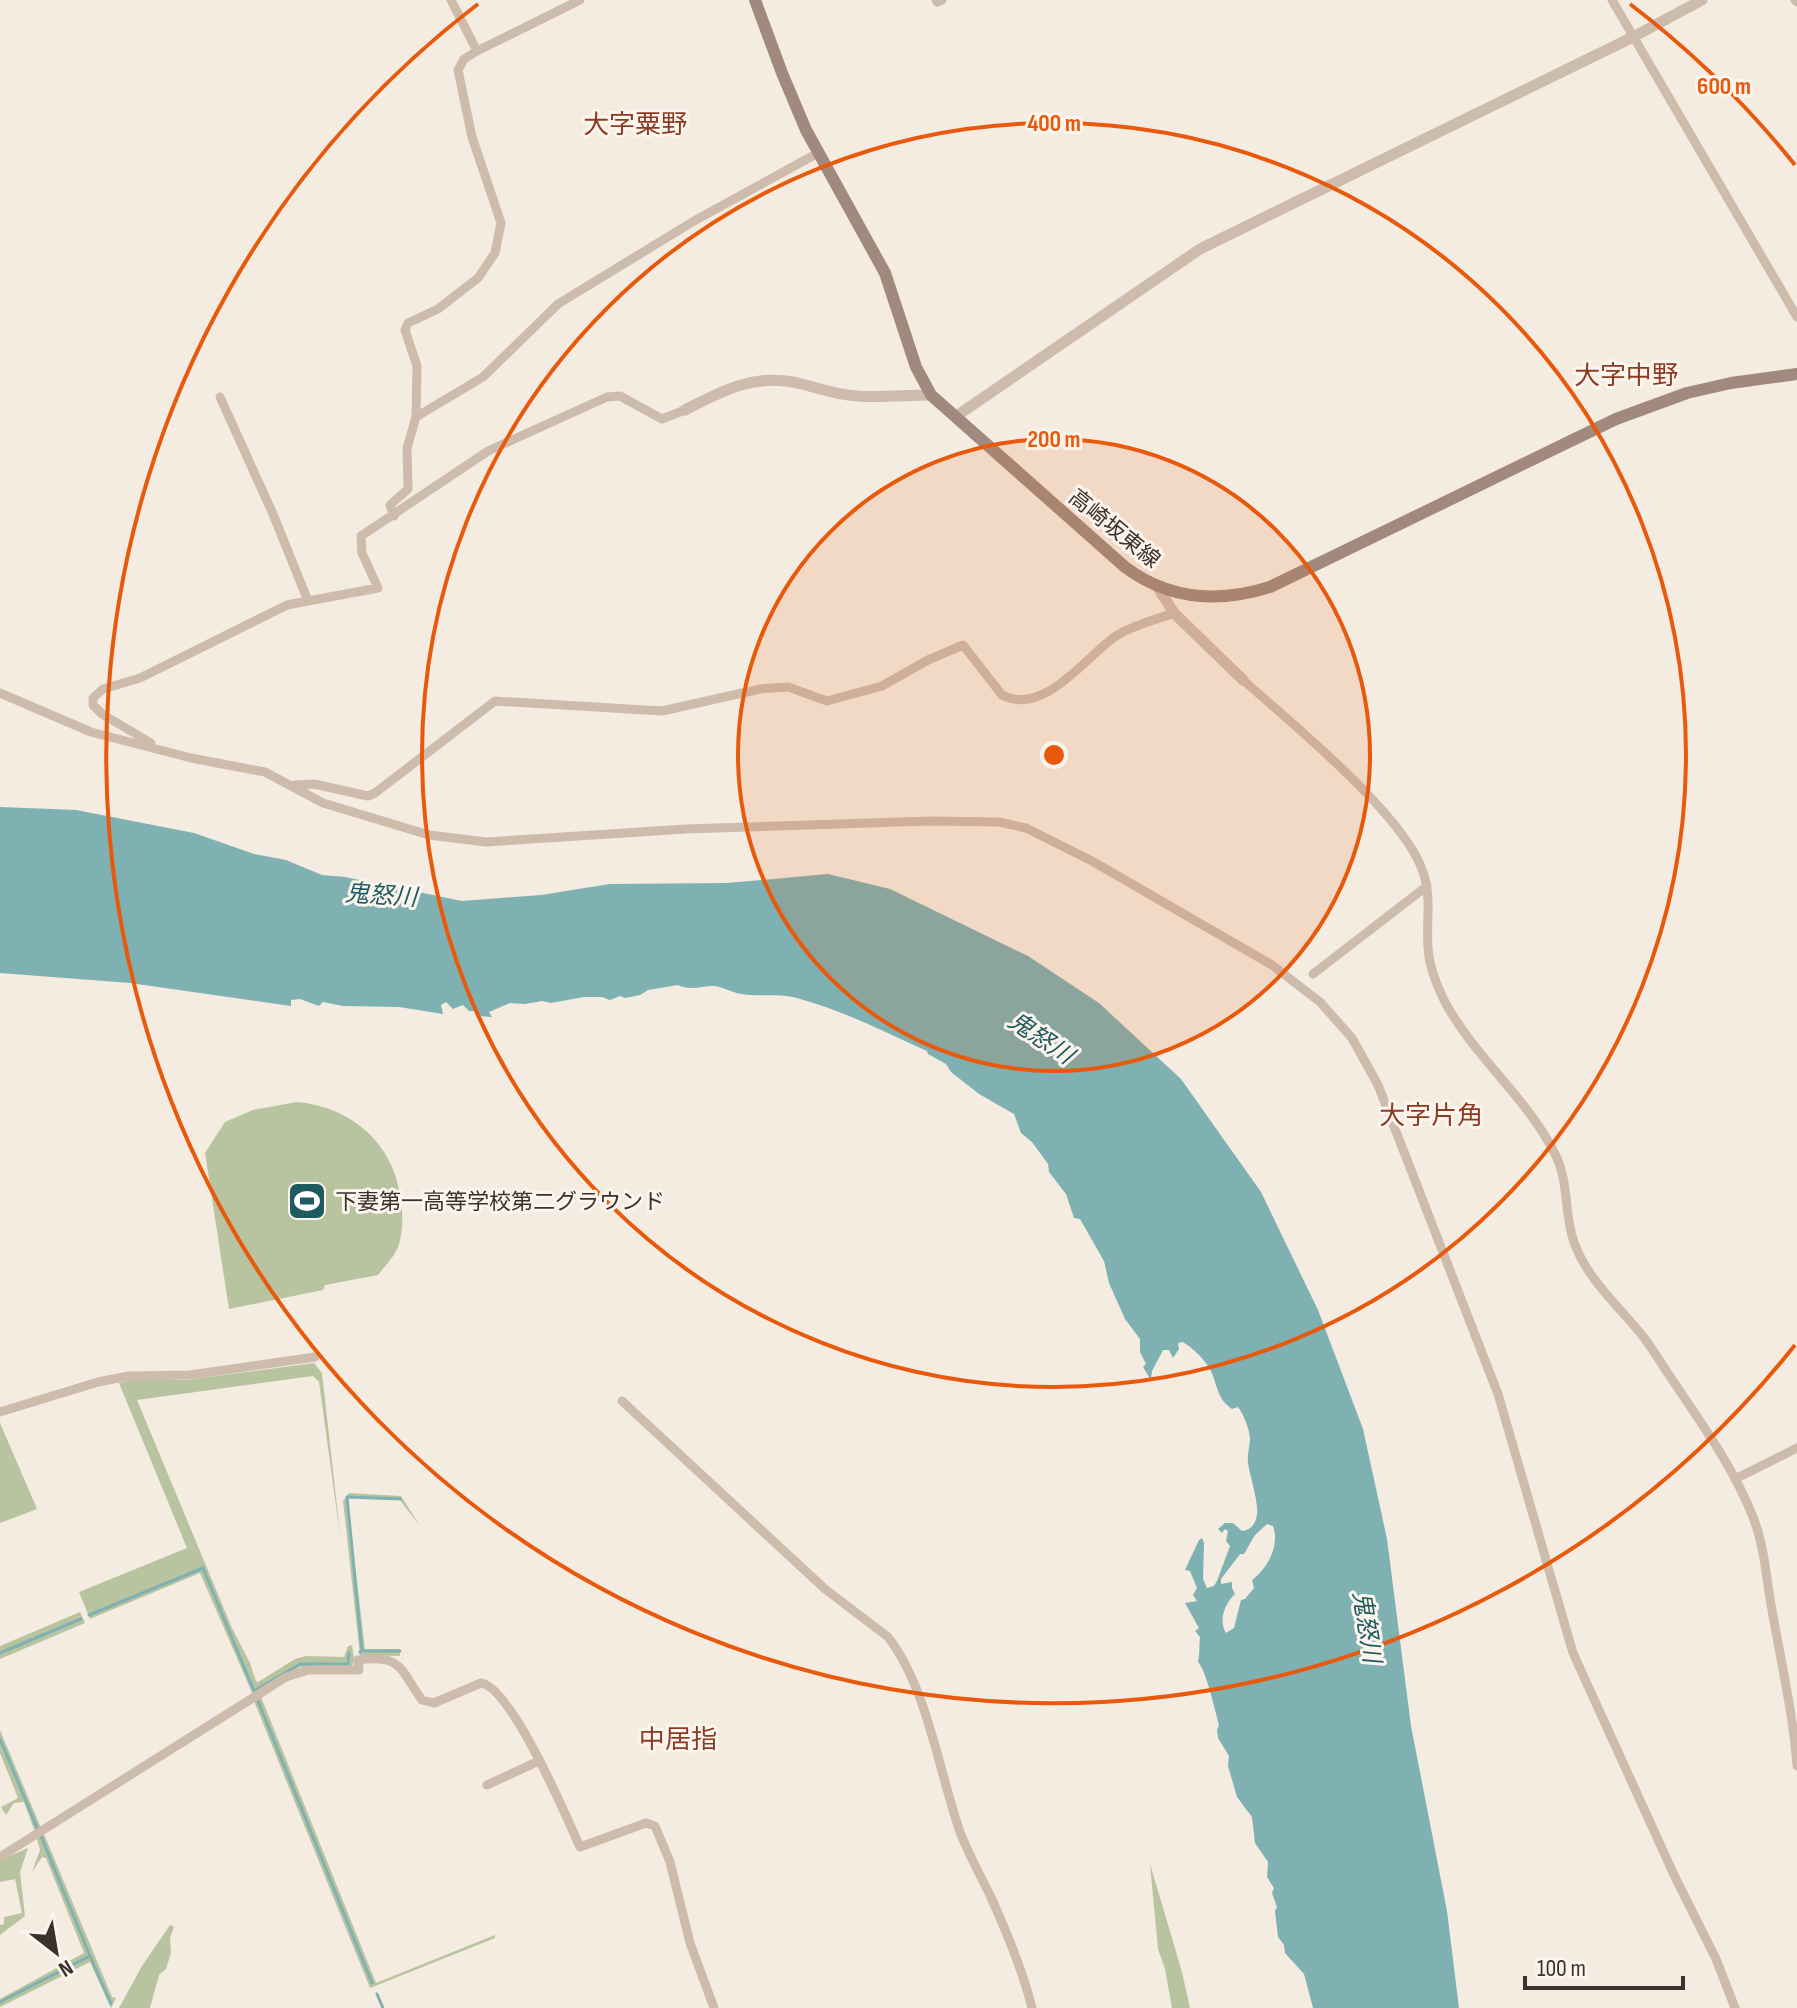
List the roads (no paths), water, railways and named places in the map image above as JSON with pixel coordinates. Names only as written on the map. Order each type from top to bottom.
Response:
[{"type":"main road","name":"高崎坂東線","points":[[755,0],[795,107],[885,273],[916,367],[931,395],[1125,567],[1157,586],[1179,594],[1220,598],[1270,587],[1616,419],[1687,393],[1797,374]]},
{"type":"street","points":[[451,0],[477,51]]},
{"type":"street","points":[[394,516],[390,505],[408,489],[407,448],[416,417],[417,366],[405,330],[408,323],[438,309],[478,278],[495,253],[501,223],[472,137],[458,70],[464,59],[477,51],[580,0]]},
{"type":"street","points":[[1612,0],[1797,317]]},
{"type":"street","points":[[955,417],[1200,249],[1633,37],[1702,0]]},
{"type":"street","points":[[416,417],[483,377],[558,304],[694,221],[818,153]]},
{"type":"street","points":[[161,749],[102,714],[93,705],[93,698],[103,689],[140,678],[287,605],[378,588],[362,553],[361,536],[488,451],[607,397],[620,396],[662,419],[733,386],[758,380],[800,383],[834,394],[857,396],[931,395]]},
{"type":"street","points":[[220,397],[308,601]]},
{"type":"street","points":[[1157,586],[1174,613],[1327,756],[1384,814],[1409,845],[1427,886],[1428,949],[1433,974],[1445,1001],[1464,1031],[1537,1122],[1557,1159],[1566,1190],[1574,1242],[1591,1275],[1644,1338],[1735,1479],[1752,1514],[1764,1555],[1794,1725],[1797,1766]]},
{"type":"street","points":[[294,785],[314,784],[368,796],[495,701],[662,711],[760,689],[788,687],[827,701],[882,686],[928,660],[963,645],[1002,695],[1010,699],[1028,699],[1066,681],[1114,637],[1174,613]]},
{"type":"street","points":[[0,693],[91,732],[191,758],[265,772],[323,803],[429,835],[486,842],[686,829],[930,821],[999,822],[1026,828],[1092,861],[1272,965],[1320,1002],[1352,1038],[1378,1085],[1498,1394],[1573,1653],[1716,1959],[1735,2008]]},
{"type":"street","points":[[1313,974],[1427,886]]},
{"type":"street","points":[[0,1412],[98,1382],[129,1376],[190,1375],[315,1357]]},
{"type":"street","points":[[622,1401],[825,1589],[896,1646],[910,1674],[936,1748],[961,1834],[1000,1918],[1032,2008]]},
{"type":"street","points":[[1735,1479],[1797,1448]]},
{"type":"street","points":[[0,1857],[286,1677],[308,1670],[359,1670],[358,1660],[395,1662],[401,1666],[422,1700],[428,1702],[434,1703],[481,1683],[491,1687],[514,1717],[539,1761],[580,1847],[646,1823],[651,1823],[658,1830],[679,1890],[690,1943],[714,2008]]},
{"type":"street","points":[[487,1785],[539,1761]]},
{"type":"water","name":"鬼怒川","points":[[0,807],[76,810],[194,833],[254,854],[286,860],[322,875],[462,901],[541,895],[610,884],[727,883],[828,874],[890,889],[1028,956],[1099,1003],[1181,1079],[1261,1192],[1318,1310],[1363,1429],[1387,1539],[1411,1726],[1447,1911],[1459,2008],[1313,2008],[1304,1974],[1285,1953],[1278,1937],[1277,1907],[1272,1893],[1274,1888],[1267,1877],[1268,1862],[1255,1843],[1252,1817],[1237,1797],[1228,1766],[1229,1756],[1218,1738],[1219,1725],[1213,1701],[1198,1662],[1200,1637],[1195,1631],[1199,1628],[1185,1603],[1197,1601],[1193,1595],[1197,1588],[1190,1571],[1185,1570],[1199,1540],[1202,1538],[1204,1543],[1203,1579],[1207,1588],[1217,1581],[1230,1546],[1226,1541],[1228,1531],[1225,1529],[1222,1533],[1218,1529],[1225,1523],[1233,1523],[1242,1531],[1256,1521],[1257,1504],[1248,1463],[1250,1438],[1246,1422],[1238,1407],[1232,1409],[1222,1398],[1205,1361],[1183,1342],[1178,1343],[1179,1349],[1173,1358],[1169,1350],[1163,1350],[1152,1371],[1151,1380],[1143,1367],[1146,1364],[1140,1352],[1140,1339],[1125,1319],[1109,1283],[1104,1261],[1080,1219],[1074,1218],[1066,1194],[1049,1172],[1048,1164],[1021,1133],[1014,1114],[979,1094],[951,1072],[946,1064],[927,1051],[814,1003],[790,997],[742,994],[714,986],[691,988],[678,985],[610,1000],[584,997],[551,1003],[510,1003],[489,1012],[492,1017],[478,1016],[476,1011],[469,1011],[463,1005],[453,1009],[446,1002],[441,1005],[443,1014],[399,1007],[343,1006],[323,1002],[319,1006],[300,999],[291,1000],[291,1006],[130,983],[0,973]],"holes":[[[1267,1524],[1273,1526],[1275,1541],[1271,1556],[1252,1580],[1254,1588],[1241,1600],[1234,1628],[1226,1633],[1224,1612],[1235,1594],[1232,1582],[1221,1584],[1221,1579],[1240,1554],[1244,1554],[1255,1535]]]},
{"type":"waterway","points":[[360,1652],[347,1497],[400,1499]]},
{"type":"waterway","points":[[89,1615],[203,1568],[254,1691],[300,1664],[348,1664],[349,1653]]},
{"type":"waterway","points":[[0,1653],[81,1619]]},
{"type":"waterway","points":[[364,1651],[400,1651]]},
{"type":"waterway","points":[[258,1701],[372,1983]]},
{"type":"waterway","points":[[0,1739],[38,1830]]},
{"type":"waterway","points":[[0,2002],[90,1956],[41,1836]]},
{"type":"waterway","points":[[90,1956],[111,2004]]},
{"type":"waterway","points":[[377,1994],[383,2008]]},
{"type":"place","name":"下妻第一高等学校第二グラウンド","points":[[307,1201]]},
{"type":"district","name":"大字粟野","points":[[635,124]]},
{"type":"district","name":"大字中野","points":[[1626,375]]},
{"type":"district","name":"大字片角","points":[[1431,1115]]},
{"type":"district","name":"中居指","points":[[678,1739]]}]
